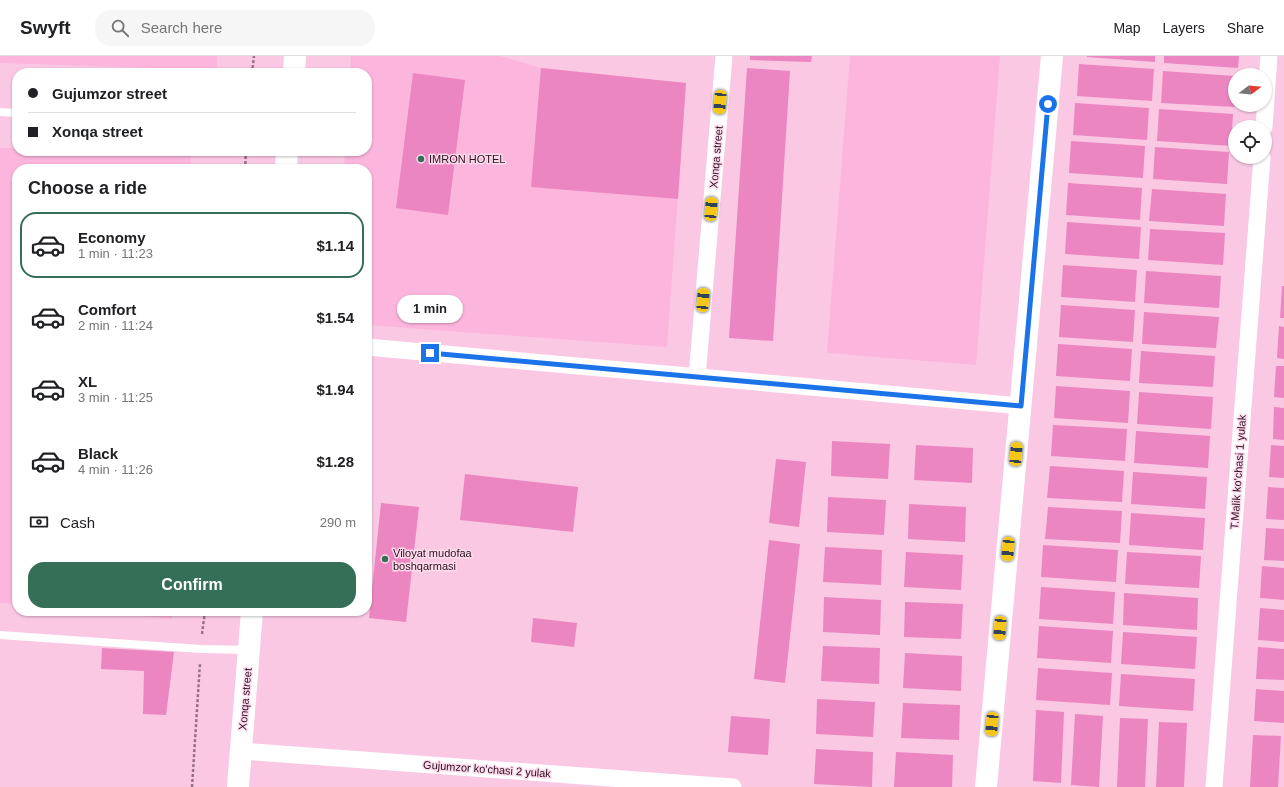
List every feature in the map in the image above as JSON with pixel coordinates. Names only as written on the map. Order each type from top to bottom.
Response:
[{"type":"street","points":[[294,68],[295,56]]},
{"type":"street","name":"Xonqa street","points":[[697,377],[724,56]]},
{"type":"street","points":[[986,787],[1052,56]]},
{"type":"street","points":[[1264,120],[1269,56]]},
{"type":"street","name":"T.Malik ko'chasi 1 yulak","points":[[1214,787],[1261,164]]},
{"type":"street","points":[[372,347],[1021,406]]},
{"type":"street","name":"Xonqa street","points":[[238,787],[252,616]]},
{"type":"street","name":"Gujumzor ko'chasi 2 yulak","points":[[241,751],[733,787]]},
{"type":"lane","points":[[0,112],[12,113]]},
{"type":"lane","points":[[0,635],[201,649],[249,650]]},
{"type":"path","points":[[253,68],[254,56]]},
{"type":"path","points":[[192,787],[204,616]]},
{"type":"shaded area","points":[[0,56],[217,56],[217,68],[155,68],[0,63]]},
{"type":"shaded area","points":[[351,56],[500,56],[541,68],[686,83],[667,347],[372,325],[372,164],[344,164],[345,156],[372,156],[372,68],[350,68]]},
{"type":"shaded area","points":[[850,56],[1000,56],[976,365],[827,353]]},
{"type":"shaded area","points":[[0,148],[12,148],[12,156],[191,156],[190,164],[12,164],[12,604],[0,603]]},
{"type":"shaded area","points":[[141,616],[172,616],[172,619]]},
{"type":"building","points":[[750,56],[812,56],[811,62],[750,60]]},
{"type":"building","points":[[1155,56],[1155,62],[1087,57]]},
{"type":"building","points":[[1164,56],[1239,56],[1238,68],[1164,63]]},
{"type":"building","points":[[1079,64],[1154,69],[1152,101],[1077,96]]},
{"type":"building","points":[[541,68],[686,83],[678,199],[531,187]]},
{"type":"building","points":[[747,68],[790,71],[773,341],[729,338]]},
{"type":"building","points":[[1163,71],[1228,76],[1228,107],[1161,103]]},
{"type":"building","points":[[413,73],[465,80],[448,215],[396,208]]},
{"type":"building","points":[[1075,103],[1149,108],[1147,140],[1073,135]]},
{"type":"building","points":[[1159,109],[1233,114],[1233,120],[1228,120],[1228,146],[1157,141]]},
{"type":"building","points":[[1071,141],[1145,146],[1143,178],[1069,173]]},
{"type":"building","points":[[1155,147],[1228,152],[1227,184],[1153,179]]},
{"type":"building","points":[[1068,183],[1142,188],[1140,220],[1066,215]]},
{"type":"building","points":[[1152,189],[1226,194],[1224,226],[1149,221]]},
{"type":"building","points":[[1067,222],[1141,227],[1139,259],[1065,254]]},
{"type":"building","points":[[1150,229],[1225,233],[1223,265],[1148,260]]},
{"type":"building","points":[[1063,265],[1137,270],[1135,302],[1061,297]]},
{"type":"building","points":[[1146,271],[1221,276],[1219,308],[1144,303]]},
{"type":"building","points":[[1282,286],[1284,286],[1284,318],[1280,318]]},
{"type":"building","points":[[1061,305],[1135,310],[1133,342],[1059,337]]},
{"type":"building","points":[[1144,312],[1219,317],[1216,348],[1142,344]]},
{"type":"building","points":[[1279,326],[1284,327],[1284,359],[1277,358]]},
{"type":"building","points":[[1058,344],[1132,349],[1130,381],[1056,376]]},
{"type":"building","points":[[1141,351],[1215,356],[1213,387],[1139,383]]},
{"type":"building","points":[[1276,366],[1284,366],[1284,398],[1274,397]]},
{"type":"building","points":[[1056,386],[1130,391],[1128,423],[1054,418]]},
{"type":"building","points":[[1139,392],[1213,397],[1211,429],[1137,424]]},
{"type":"building","points":[[1274,407],[1284,408],[1284,440],[1273,439]]},
{"type":"building","points":[[1053,425],[1127,429],[1125,461],[1051,456]]},
{"type":"building","points":[[1136,431],[1210,436],[1208,468],[1134,463]]},
{"type":"building","points":[[832,441],[890,444],[888,479],[831,476]]},
{"type":"building","points":[[916,445],[973,448],[972,483],[914,480]]},
{"type":"building","points":[[1271,445],[1284,446],[1284,478],[1269,477]]},
{"type":"building","points":[[776,459],[806,462],[799,527],[769,523]]},
{"type":"building","points":[[1050,466],[1124,471],[1122,502],[1047,498]]},
{"type":"building","points":[[1133,472],[1207,477],[1205,509],[1131,504]]},
{"type":"building","points":[[465,474],[578,487],[573,532],[460,520]]},
{"type":"building","points":[[1268,487],[1284,488],[1284,520],[1266,519]]},
{"type":"building","points":[[828,497],[886,500],[884,535],[827,532]]},
{"type":"building","points":[[381,503],[419,507],[406,622],[369,618],[369,616],[372,616],[372,589]]},
{"type":"building","points":[[909,504],[966,507],[965,542],[908,539]]},
{"type":"building","points":[[1048,507],[1122,511],[1120,543],[1045,539]]},
{"type":"building","points":[[1131,513],[1205,518],[1203,550],[1129,545]]},
{"type":"building","points":[[1266,528],[1284,529],[1284,561],[1264,560]]},
{"type":"building","points":[[769,540],[800,544],[785,683],[754,679]]},
{"type":"building","points":[[1043,545],[1118,550],[1116,582],[1041,577]]},
{"type":"building","points":[[825,547],[882,550],[881,585],[823,582]]},
{"type":"building","points":[[906,552],[963,555],[961,590],[904,587]]},
{"type":"building","points":[[1127,552],[1201,556],[1199,588],[1125,584]]},
{"type":"building","points":[[1262,566],[1284,568],[1284,600],[1260,598]]},
{"type":"building","points":[[1041,587],[1115,592],[1113,624],[1039,619]]},
{"type":"building","points":[[1124,593],[1198,598],[1197,630],[1123,625]]},
{"type":"building","points":[[824,597],[881,600],[880,635],[823,632]]},
{"type":"building","points":[[905,602],[963,604],[961,639],[904,637]]},
{"type":"building","points":[[1260,608],[1284,610],[1284,642],[1258,640]]},
{"type":"building","points":[[533,618],[577,623],[574,647],[531,642]]},
{"type":"building","points":[[1039,626],[1113,631],[1111,663],[1037,658]]},
{"type":"building","points":[[1123,632],[1197,637],[1195,669],[1121,664]]},
{"type":"building","points":[[823,646],[880,648],[879,684],[821,681]]},
{"type":"building","points":[[1258,647],[1284,649],[1284,680],[1256,679]]},
{"type":"building","points":[[102,648],[174,652],[166,715],[143,714],[144,671],[101,669]]},
{"type":"building","points":[[905,653],[962,656],[961,691],[903,688]]},
{"type":"building","points":[[1038,668],[1112,673],[1110,705],[1036,700]]},
{"type":"building","points":[[1121,674],[1195,679],[1193,711],[1119,706]]},
{"type":"building","points":[[1256,689],[1284,691],[1284,723],[1254,721]]},
{"type":"building","points":[[817,699],[875,702],[873,737],[816,734]]},
{"type":"building","points":[[903,703],[960,705],[959,740],[901,738]]},
{"type":"building","points":[[1036,710],[1064,712],[1061,783],[1033,781]]},
{"type":"building","points":[[1075,714],[1103,716],[1099,787],[1071,785]]},
{"type":"building","points":[[731,716],[770,719],[768,755],[728,752]]},
{"type":"building","points":[[1120,718],[1148,719],[1145,787],[1117,787]]},
{"type":"building","points":[[1159,722],[1187,723],[1184,787],[1156,787]]},
{"type":"building","points":[[1253,735],[1281,736],[1278,787],[1250,787]]},
{"type":"building","points":[[816,749],[873,752],[872,787],[814,784]]},
{"type":"building","points":[[896,752],[953,755],[952,787],[894,787]]},
{"type":"place","name":"IMRON HOTEL","points":[[421,159]]},
{"type":"place","name":"Viloyat mudofaa boshqarmasi","points":[[385,559]]},
{"type":"route","points":[[430,353],[1021,406],[1048,104]]}]
